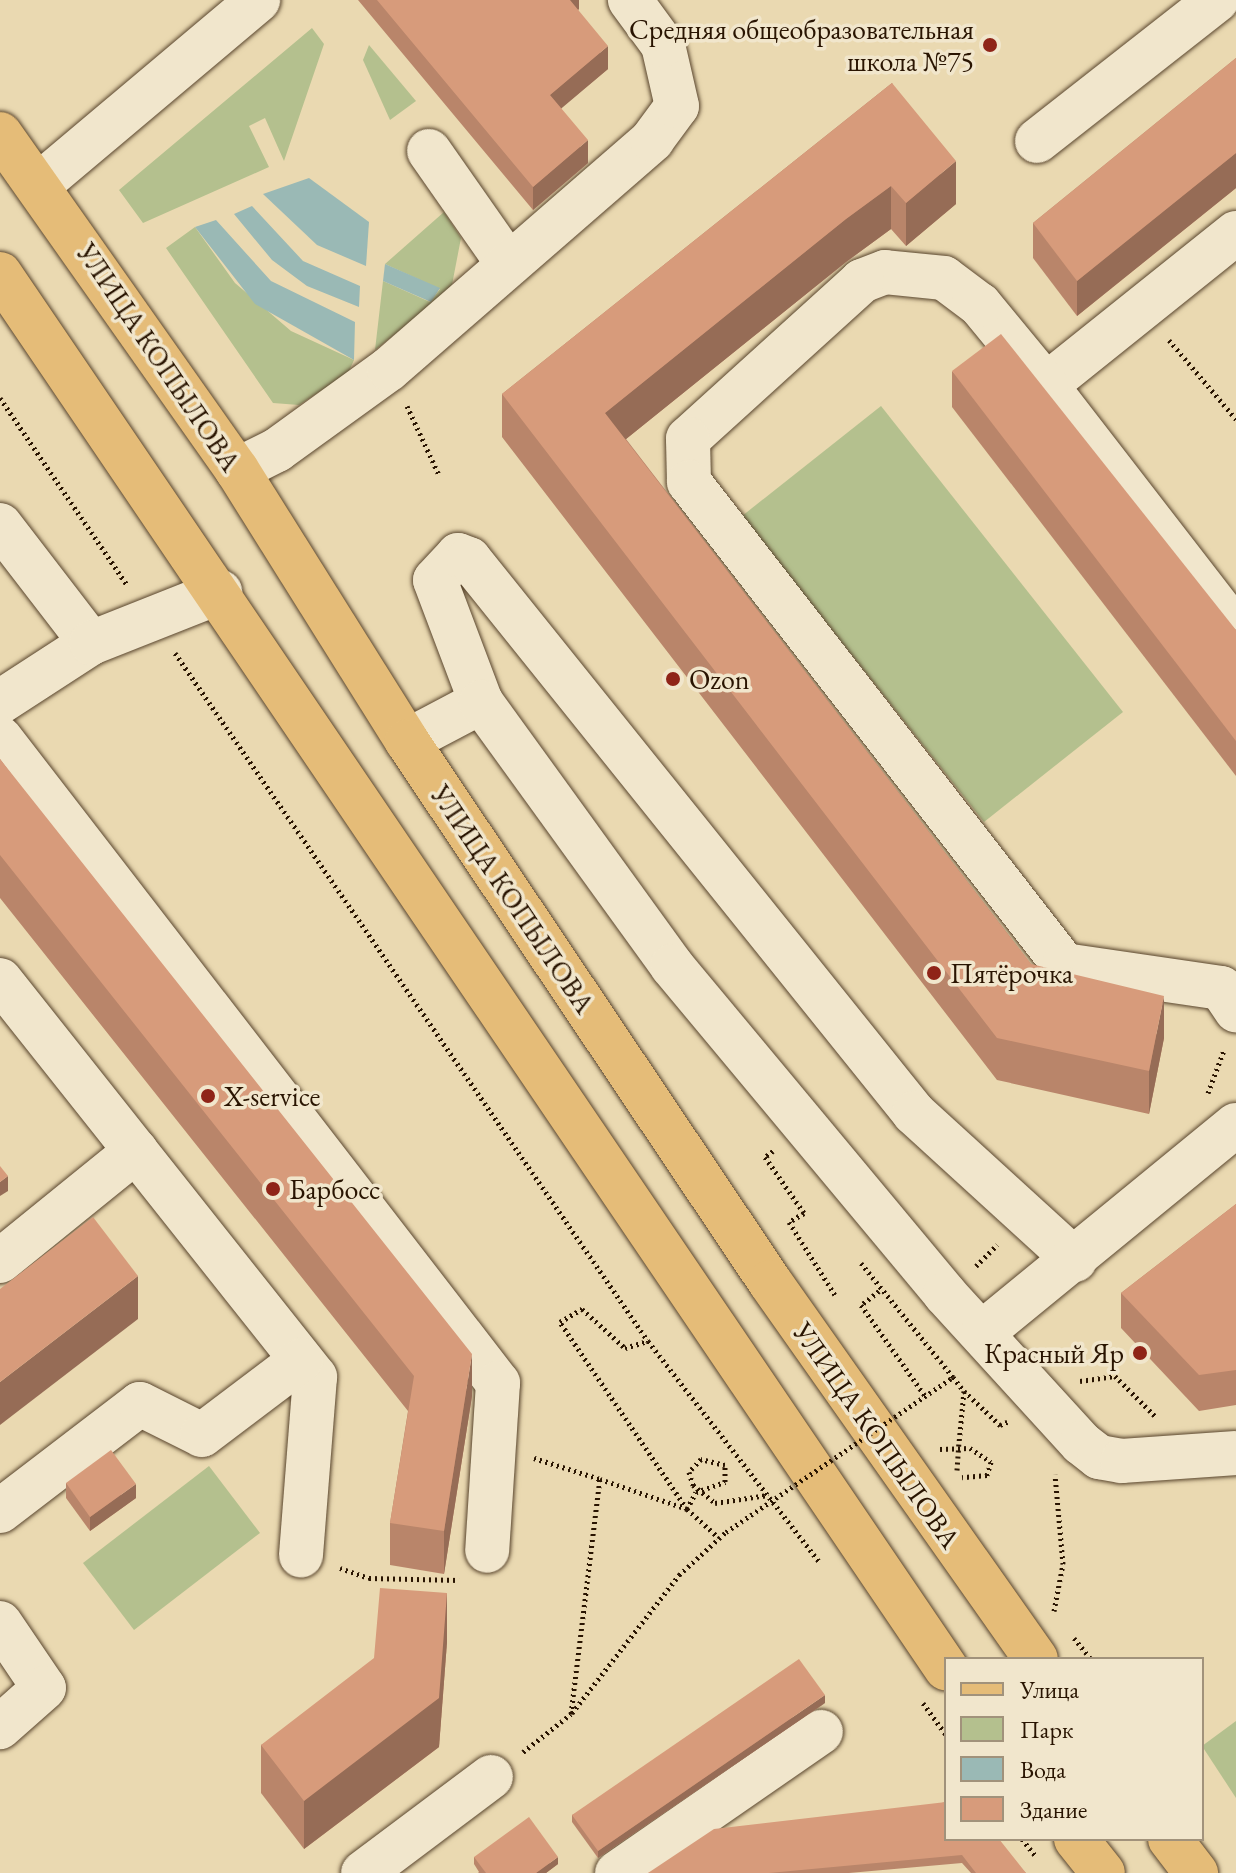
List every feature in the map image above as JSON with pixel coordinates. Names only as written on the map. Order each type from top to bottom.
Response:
[{"type":"main road","name":"УЛИЦА КОПЫЛОВА","points":[[0,134],[41,183],[237,470],[407,741],[770,1282],[1035,1657]]},
{"type":"main road","points":[[0,274],[220,592],[932,1682]]},
{"type":"main road","points":[[1078,1841],[1103,1873]]},
{"type":"main road","points":[[1172,1841],[1196,1873]]},
{"type":"street","points":[[41,183],[258,0]]},
{"type":"street","points":[[237,470],[277,450],[389,369],[652,140],[677,106],[663,45],[630,0]]},
{"type":"street","points":[[1037,141],[1217,0]]},
{"type":"street","points":[[429,151],[508,264]]},
{"type":"street","points":[[1046,385],[1236,233]]},
{"type":"street","points":[[1236,631],[1046,385],[980,305],[944,278],[885,272],[862,281],[688,439],[689,482],[1064,965],[1221,988],[1236,1010]]},
{"type":"street","points":[[0,525],[91,643]]},
{"type":"street","points":[[1075,1260],[914,1113],[469,559],[458,555],[435,580],[481,702],[672,966],[983,1332],[1099,1457],[1236,1453]]},
{"type":"street","points":[[0,702],[91,643],[220,592]]},
{"type":"street","points":[[407,741],[481,702]]},
{"type":"street","points":[[0,738],[498,1383],[487,1551]]},
{"type":"street","points":[[0,980],[315,1377],[301,1555]]},
{"type":"street","points":[[983,1332],[1229,1147]]},
{"type":"street","points":[[0,1261],[136,1151]]},
{"type":"street","points":[[0,1511],[140,1404],[202,1435],[301,1360]]},
{"type":"street","points":[[0,1623],[44,1688],[0,1727]]},
{"type":"street","points":[[617,1873],[821,1732]]},
{"type":"street","points":[[363,1873],[491,1777]]},
{"type":"path","points":[[1142,308],[1236,419]]},
{"type":"path","points":[[0,398],[648,1341],[824,1569]]},
{"type":"path","points":[[406,405],[439,475]]},
{"type":"path","points":[[879,1291],[861,1305],[926,1397]]},
{"type":"path","points":[[648,1341],[625,1348],[582,1309],[560,1322],[687,1509],[718,1537]]},
{"type":"path","points":[[930,1348],[964,1391],[1000,1425]]},
{"type":"path","points":[[1069,1383],[1115,1376],[1166,1427]]},
{"type":"path","points":[[491,1777],[571,1714],[718,1537],[953,1377]]},
{"type":"path","points":[[957,1470],[964,1391]]},
{"type":"path","points":[[931,1449],[970,1448],[991,1462],[987,1475],[964,1480]]},
{"type":"path","points":[[1053,1458],[1063,1564],[1053,1610],[1062,1622]]},
{"type":"path","points":[[687,1509],[696,1492],[725,1482],[725,1465],[701,1459],[689,1472],[693,1485],[715,1503],[768,1495]]},
{"type":"path","points":[[571,1714],[600,1479],[687,1509]]},
{"type":"path","points":[[1072,1634],[1089,1657]]},
{"type":"path","points":[[932,1682],[944,1727]]},
{"type":"green space","points":[[312,28],[324,44],[284,161],[265,118],[249,126],[269,167],[143,223],[119,190]]},
{"type":"green space","points":[[369,45],[416,101],[390,120],[363,60]]},
{"type":"green space","points":[[444,212],[461,238],[451,290],[375,350],[383,281],[430,302],[440,289],[385,264]]},
{"type":"green space","points":[[195,227],[235,283],[291,331],[354,360],[348,373],[299,405],[273,403],[166,248]]},
{"type":"green space","points":[[881,406],[1123,712],[984,822],[742,516]]},
{"type":"green space","points":[[209,1466],[260,1533],[134,1630],[83,1563]]},
{"type":"green space","points":[[1236,1721],[1236,1798],[1204,1749],[1204,1745]]},
{"type":"water","points":[[309,178],[369,222],[366,266],[317,245],[263,194]]},
{"type":"water","points":[[252,206],[303,261],[360,286],[359,307],[307,286],[272,260],[234,214]]},
{"type":"water","points":[[216,220],[271,281],[355,322],[354,360],[255,304],[195,227]]},
{"type":"water","points":[[385,264],[440,288],[431,302],[383,281]]},
{"type":"building","points":[[377,0],[570,0],[608,46],[550,95],[588,140],[533,187]]},
{"type":"building","points":[[1236,58],[1236,153],[1077,281],[1033,223]]},
{"type":"building","points":[[892,83],[956,161],[906,203],[891,186],[605,413],[1031,964],[1164,996],[1149,1071],[997,1038],[502,394]]},
{"type":"building","points":[[1001,334],[1236,630],[1236,741],[952,371]]},
{"type":"building","points":[[0,759],[472,1354],[444,1531],[390,1523],[414,1376],[0,855]]},
{"type":"building","points":[[0,1166],[8,1176],[0,1182]]},
{"type":"building","points":[[1236,1204],[1236,1370],[1199,1375],[1121,1293]]},
{"type":"building","points":[[93,1217],[138,1276],[0,1382],[0,1289]]},
{"type":"building","points":[[111,1450],[136,1484],[90,1517],[66,1483]]},
{"type":"building","points":[[380,1588],[447,1593],[439,1698],[304,1801],[261,1745],[374,1658]]},
{"type":"building","points":[[799,1659],[825,1695],[598,1851],[572,1815]]},
{"type":"building","points":[[944,1802],[944,1841],[1001,1841],[1026,1873],[976,1873],[962,1855],[769,1873],[648,1873],[714,1829]]},
{"type":"building","points":[[529,1817],[558,1857],[536,1873],[486,1873],[474,1857]]},
{"type":"place","name":"Средняя общеобразовательная школа №75","points":[[990,45]]},
{"type":"place","name":"Ozon","points":[[673,679]]},
{"type":"place","name":"Пятёрочка","points":[[934,973]]},
{"type":"place","name":"X-service","points":[[208,1096]]},
{"type":"place","name":"Барбосс","points":[[273,1189]]},
{"type":"place","name":"Красный Яр","points":[[1140,1353]]}]
